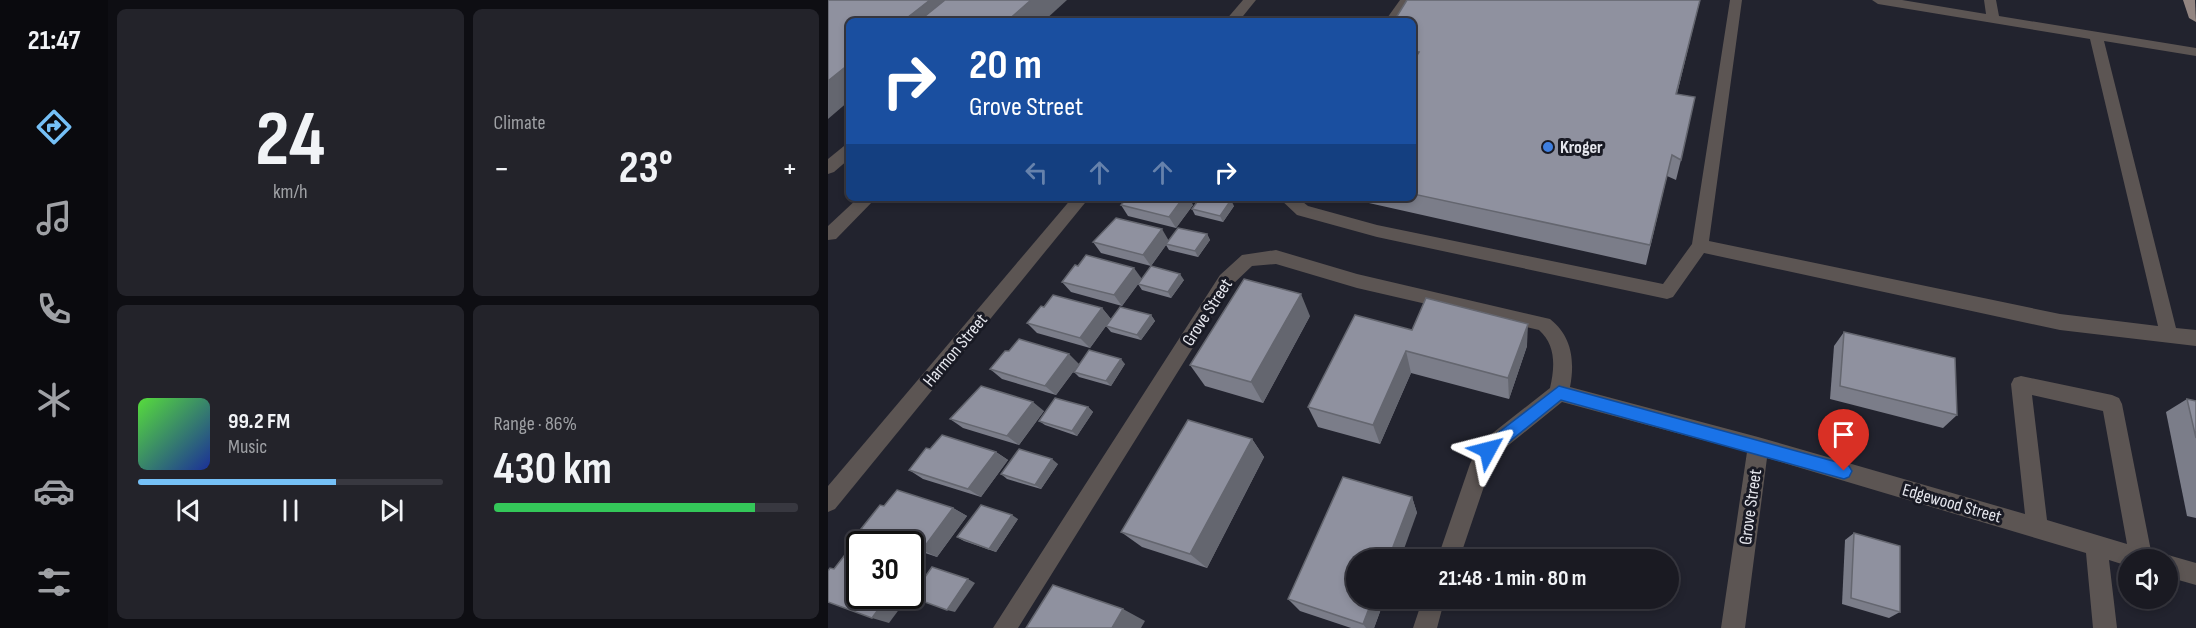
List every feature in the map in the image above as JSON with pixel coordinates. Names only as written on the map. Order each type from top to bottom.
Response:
[{"type":"main road","points":[[2189,0],[2196,18]]},
{"type":"street","points":[[1235,18],[1250,0]]},
{"type":"street","points":[[1394,18],[1406,0]]},
{"type":"street","points":[[1291,201],[1303,211],[1377,231],[1667,292],[1700,246],[1736,0]]},
{"type":"street","points":[[1878,0],[2196,52]]},
{"type":"street","points":[[1990,0],[1994,19]]},
{"type":"street","points":[[2096,35],[2169,334]]},
{"type":"street","points":[[828,168],[846,153]]},
{"type":"street","points":[[830,234],[865,201]]},
{"type":"street","name":"Harmon Street","points":[[828,502],[1079,201]]},
{"type":"street","points":[[1700,246],[2060,322],[2196,338]]},
{"type":"street","name":"Grove Street","points":[[1005,628],[1226,280],[1248,260],[1276,257],[1357,280],[1544,324],[1551,329],[1563,350],[1559,393],[1758,446],[1732,628]]},
{"type":"street","points":[[2037,528],[2020,384],[2112,404],[2142,549]]},
{"type":"street","points":[[1452,549],[1480,464],[1488,450],[1559,393]]},
{"type":"street","name":"Edgewood Street","points":[[1758,446],[2118,551]]},
{"type":"street","points":[[2096,545],[2105,628]]},
{"type":"street","points":[[2178,569],[2196,574]]},
{"type":"street","points":[[1425,628],[1431,609]]},
{"type":"building","points":[[828,0],[930,0],[907,18],[846,18],[846,66],[828,81]]},
{"type":"building","points":[[945,0],[1031,0],[1010,18],[923,18]]},
{"type":"building","name":"Kroger","points":[[1407,0],[1700,0],[1676,94],[1695,97],[1681,160],[1672,155],[1650,245],[1416,195],[1416,57],[1419,52],[1416,52],[1416,18],[1396,18]]},
{"type":"building","points":[[1124,201],[1181,201],[1169,217],[1121,205]]},
{"type":"building","points":[[1198,201],[1230,201],[1220,216],[1192,209]]},
{"type":"building","points":[[1116,218],[1162,229],[1143,255],[1093,242]]},
{"type":"building","points":[[1178,228],[1207,234],[1195,251],[1166,244]]},
{"type":"building","points":[[1086,255],[1134,268],[1114,295],[1062,282]]},
{"type":"building","points":[[1151,266],[1180,274],[1168,292],[1138,284]]},
{"type":"building","points":[[1244,279],[1301,294],[1251,382],[1190,365]]},
{"type":"building","points":[[1053,295],[1102,308],[1080,338],[1027,323]]},
{"type":"building","points":[[1426,298],[1528,324],[1508,378],[1406,351],[1373,425],[1308,407],[1355,315],[1412,330]]},
{"type":"building","points":[[1120,307],[1151,315],[1137,335],[1106,326]]},
{"type":"building","points":[[1844,332],[1955,358],[1957,415],[1840,386]]},
{"type":"building","points":[[1019,339],[1069,354],[1045,386],[990,369]]},
{"type":"building","points":[[1089,350],[1121,359],[1106,381],[1074,372]]},
{"type":"building","points":[[981,386],[1033,402],[1007,436],[950,419]]},
{"type":"building","points":[[1055,398],[1088,407],[1072,431],[1039,421]]},
{"type":"building","points":[[2187,399],[2196,401],[2196,438]]},
{"type":"building","points":[[1188,420],[1252,439],[1190,554],[1121,532]]},
{"type":"building","points":[[942,435],[996,452],[968,489],[909,470],[926,448],[930,449]]},
{"type":"building","points":[[1019,449],[1052,459],[1035,485],[1001,474]]},
{"type":"building","points":[[1343,477],[1412,497],[1392,549],[1346,549],[1346,609],[1369,609],[1363,624],[1288,599]]},
{"type":"building","points":[[897,490],[953,508],[924,547],[924,531],[867,531],[861,529],[880,505],[884,506]]},
{"type":"building","points":[[981,505],[1012,515],[989,549],[957,537]]},
{"type":"building","points":[[1854,533],[1900,546],[1900,612],[1851,598]]},
{"type":"building","points":[[846,554],[846,609],[828,602],[828,571],[830,568],[834,569]]},
{"type":"building","points":[[932,567],[968,579],[947,610],[924,602],[924,578]]},
{"type":"building","points":[[1053,585],[1123,609],[1112,628],[1026,628]]},
{"type":"building","points":[[847,609],[879,609],[872,618]]},
{"type":"place","name":"Kroger","points":[[1548,147]]},
{"type":"route","points":[[1488,450],[1559,393],[1844,471]]}]
